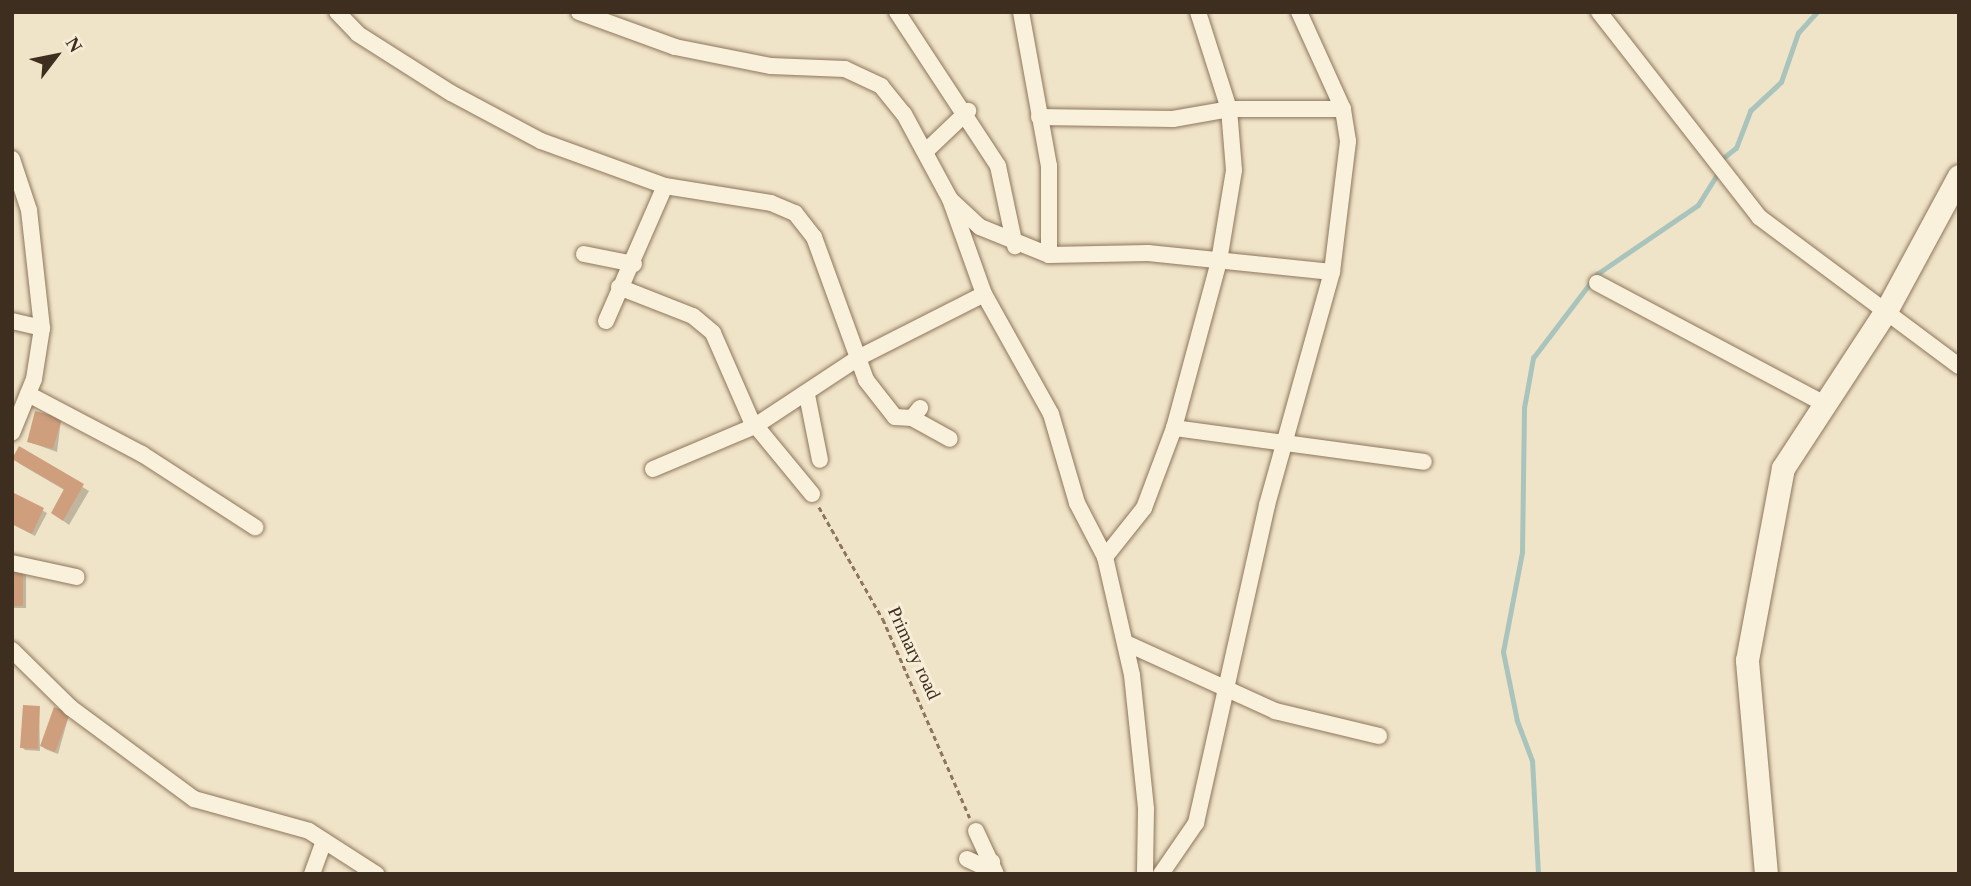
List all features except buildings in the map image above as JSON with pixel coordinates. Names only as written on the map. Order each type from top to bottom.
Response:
[{"type":"street","points":[[337,12],[369,41],[530,135],[665,186],[771,203],[795,213],[814,237],[858,358],[883,404],[895,417],[916,413],[950,439]]},
{"type":"street","points":[[579,12],[675,47],[771,66],[845,69],[881,86],[927,149],[950,199],[984,294],[1051,414],[1077,503],[1105,557],[1126,643],[1146,809],[1145,874]]},
{"type":"street","points":[[897,12],[968,111],[998,166],[1015,246]]},
{"type":"street","points":[[1021,12],[1053,203],[1049,255]]},
{"type":"street","points":[[1105,557],[1144,508],[1174,428],[1219,261],[1234,170],[1228,109],[1198,12]]},
{"type":"street","points":[[1161,874],[1196,822],[1229,693],[1282,445],[1332,272],[1348,141],[1342,109],[1299,12]]},
{"type":"street","points":[[1599,12],[1759,218],[1887,309],[1959,366]]},
{"type":"street","points":[[1039,117],[1173,119],[1228,109],[1342,109]]},
{"type":"street","points":[[927,149],[968,111]]},
{"type":"street","points":[[12,159],[29,210],[42,328],[12,433]]},
{"type":"street","points":[[1766,874],[1747,660],[1783,468],[1823,403],[1887,309],[1959,176]]},
{"type":"street","points":[[606,321],[620,287],[634,264],[665,186]]},
{"type":"street","points":[[950,199],[980,227],[1015,246],[1049,255],[1149,253],[1332,272]]},
{"type":"street","points":[[584,254],[634,264]]},
{"type":"street","points":[[1597,283],[1823,403]]},
{"type":"street","points":[[620,287],[693,316],[713,333],[755,426],[813,494]]},
{"type":"street","points":[[653,469],[755,426],[807,396],[858,358],[984,294]]},
{"type":"street","points":[[12,321],[42,328]]},
{"type":"street","points":[[807,396],[820,460]]},
{"type":"street","points":[[22,397],[142,454],[255,527]]},
{"type":"street","points":[[1174,428],[1282,445],[1424,462]]},
{"type":"street","points":[[12,563],[77,578]]},
{"type":"street","points":[[1126,643],[1229,693],[1316,724],[1379,736]]},
{"type":"street","points":[[12,650],[71,708],[194,799],[281,821],[324,841],[376,874]]},
{"type":"street","points":[[976,831],[994,868]]},
{"type":"street","points":[[312,874],[324,841]]},
{"type":"street","points":[[967,859],[994,868]]},
{"type":"path","name":"Primary road","points":[[813,494],[883,619],[976,831]]},
{"type":"waterway","points":[[1723,158],[1736,148],[1750,111],[1781,82],[1798,33],[1817,12]]},
{"type":"waterway","points":[[1538,874],[1532,761],[1517,721],[1503,652],[1522,552],[1524,408],[1533,358],[1597,274],[1698,205],[1718,173]]}]
